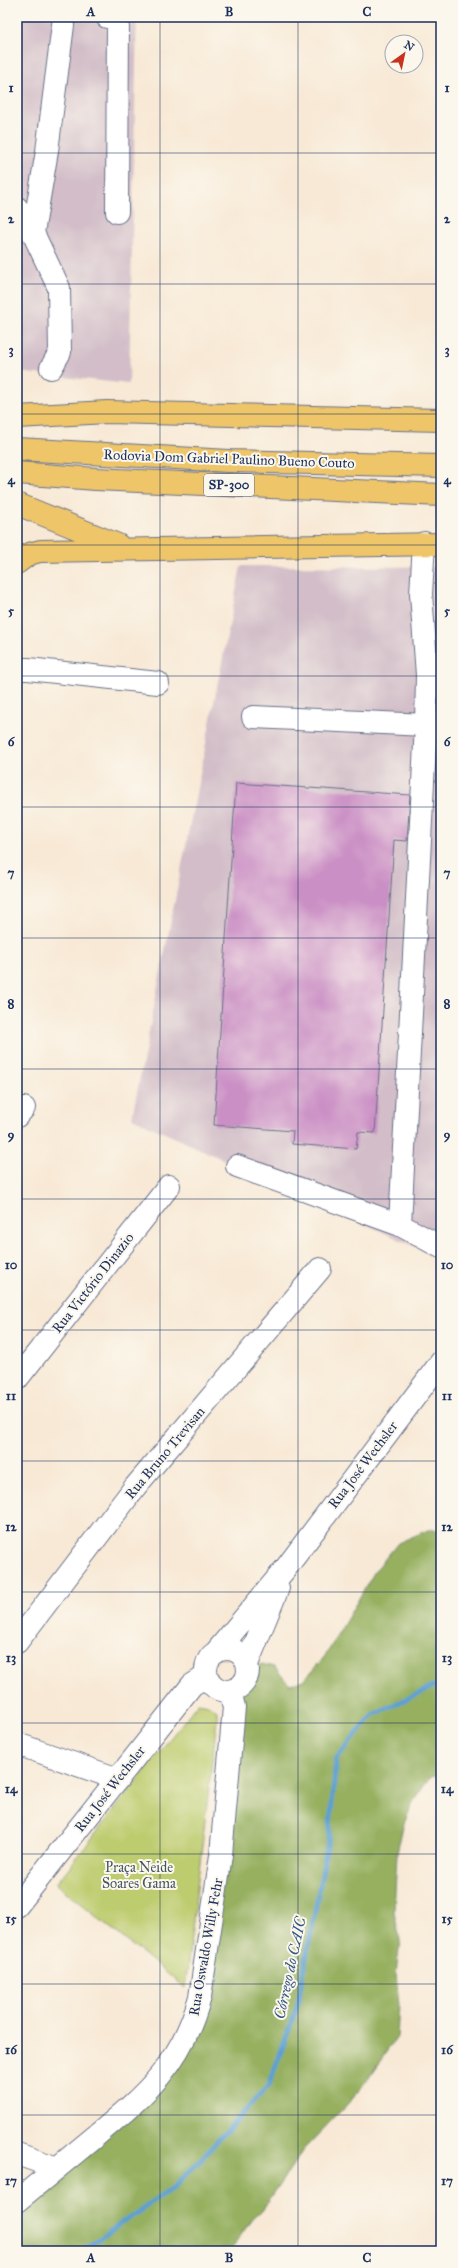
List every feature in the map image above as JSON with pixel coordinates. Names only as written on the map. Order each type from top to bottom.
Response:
[{"type":"main road","points":[[17,416],[107,412],[441,420]]},
{"type":"main road","name":"Rodovia Dom Gabriel Paulino Bueno Couto","points":[[17,449],[229,462],[441,466]]},
{"type":"main road","name":"Rodovia Dom Gabriel Paulino Bueno Couto","points":[[17,473],[96,479],[441,495]]},
{"type":"main road","points":[[17,504],[128,548]]},
{"type":"main road","points":[[17,563],[29,554],[40,551],[128,548],[432,544]]},
{"type":"street","points":[[33,233],[47,151],[64,17]]},
{"type":"street","points":[[107,17],[118,18],[117,212]]},
{"type":"street","points":[[17,208],[33,233],[59,288],[60,352],[51,368]]},
{"type":"street","points":[[400,1225],[426,725],[434,668],[421,594],[432,544]]},
{"type":"street","points":[[17,669],[28,668],[158,683]]},
{"type":"street","points":[[253,717],[426,725]]},
{"type":"street","points":[[237,1166],[400,1225],[441,1247]]},
{"type":"street","name":"Rua Victório Dinazio","points":[[17,1379],[169,1186]]},
{"type":"street","name":"Rua Bruno Trevisan","points":[[17,1642],[134,1487],[320,1269]]},
{"type":"street","name":"Rua José Wechsler","points":[[217,1651],[286,1568],[441,1362]]},
{"type":"street","name":"Rua José Wechsler","points":[[247,1664],[286,1568]]},
{"type":"street","points":[[224,1649],[238,1652],[247,1664],[246,1678],[237,1689],[230,1691],[215,1688],[206,1676],[207,1662],[217,1651],[224,1649]]},
{"type":"street","name":"Rua José Wechsler","points":[[17,1906],[192,1685],[206,1676]]},
{"type":"street","name":"Rua Oswaldo Willy Fehr","points":[[17,2201],[142,2096],[176,2055],[194,2020],[200,1997],[221,1855],[234,1706],[230,1691]]},
{"type":"street","points":[[17,1744],[118,1778]]},
{"type":"street","points":[[17,2154],[57,2168]]},
{"type":"shaded area","points":[[17,17],[137,17],[129,384],[17,372]]},
{"type":"shaded area","points":[[241,566],[441,567],[441,1263],[420,1249],[132,1118]]},
{"type":"green space","points":[[428,1530],[441,1530],[441,1774],[430,1777],[413,1802],[403,1826],[397,1853],[394,1912],[400,1940],[396,1974],[399,2006],[397,2036],[360,2091],[303,2150],[262,2210],[252,2219],[230,2251],[17,2251],[17,2209],[71,2170],[191,2025],[237,1684],[246,1671],[262,1664],[274,1667],[290,1685],[304,1680],[326,1655],[375,1571],[398,1543]]},
{"type":"green space","name":"Praça Neide Soares Gama","points":[[198,1703],[209,1705],[217,1710],[217,1720],[185,1988],[56,1884]]},
{"type":"building","points":[[236,783],[410,795],[407,841],[394,840],[375,1133],[358,1132],[356,1149],[292,1144],[293,1131],[214,1125]]},
{"type":"waterway","name":"Córrego do CAIC","points":[[81,2251],[176,2186],[269,2085],[297,2007],[329,1836],[336,1759],[372,1715],[441,1683]]}]
